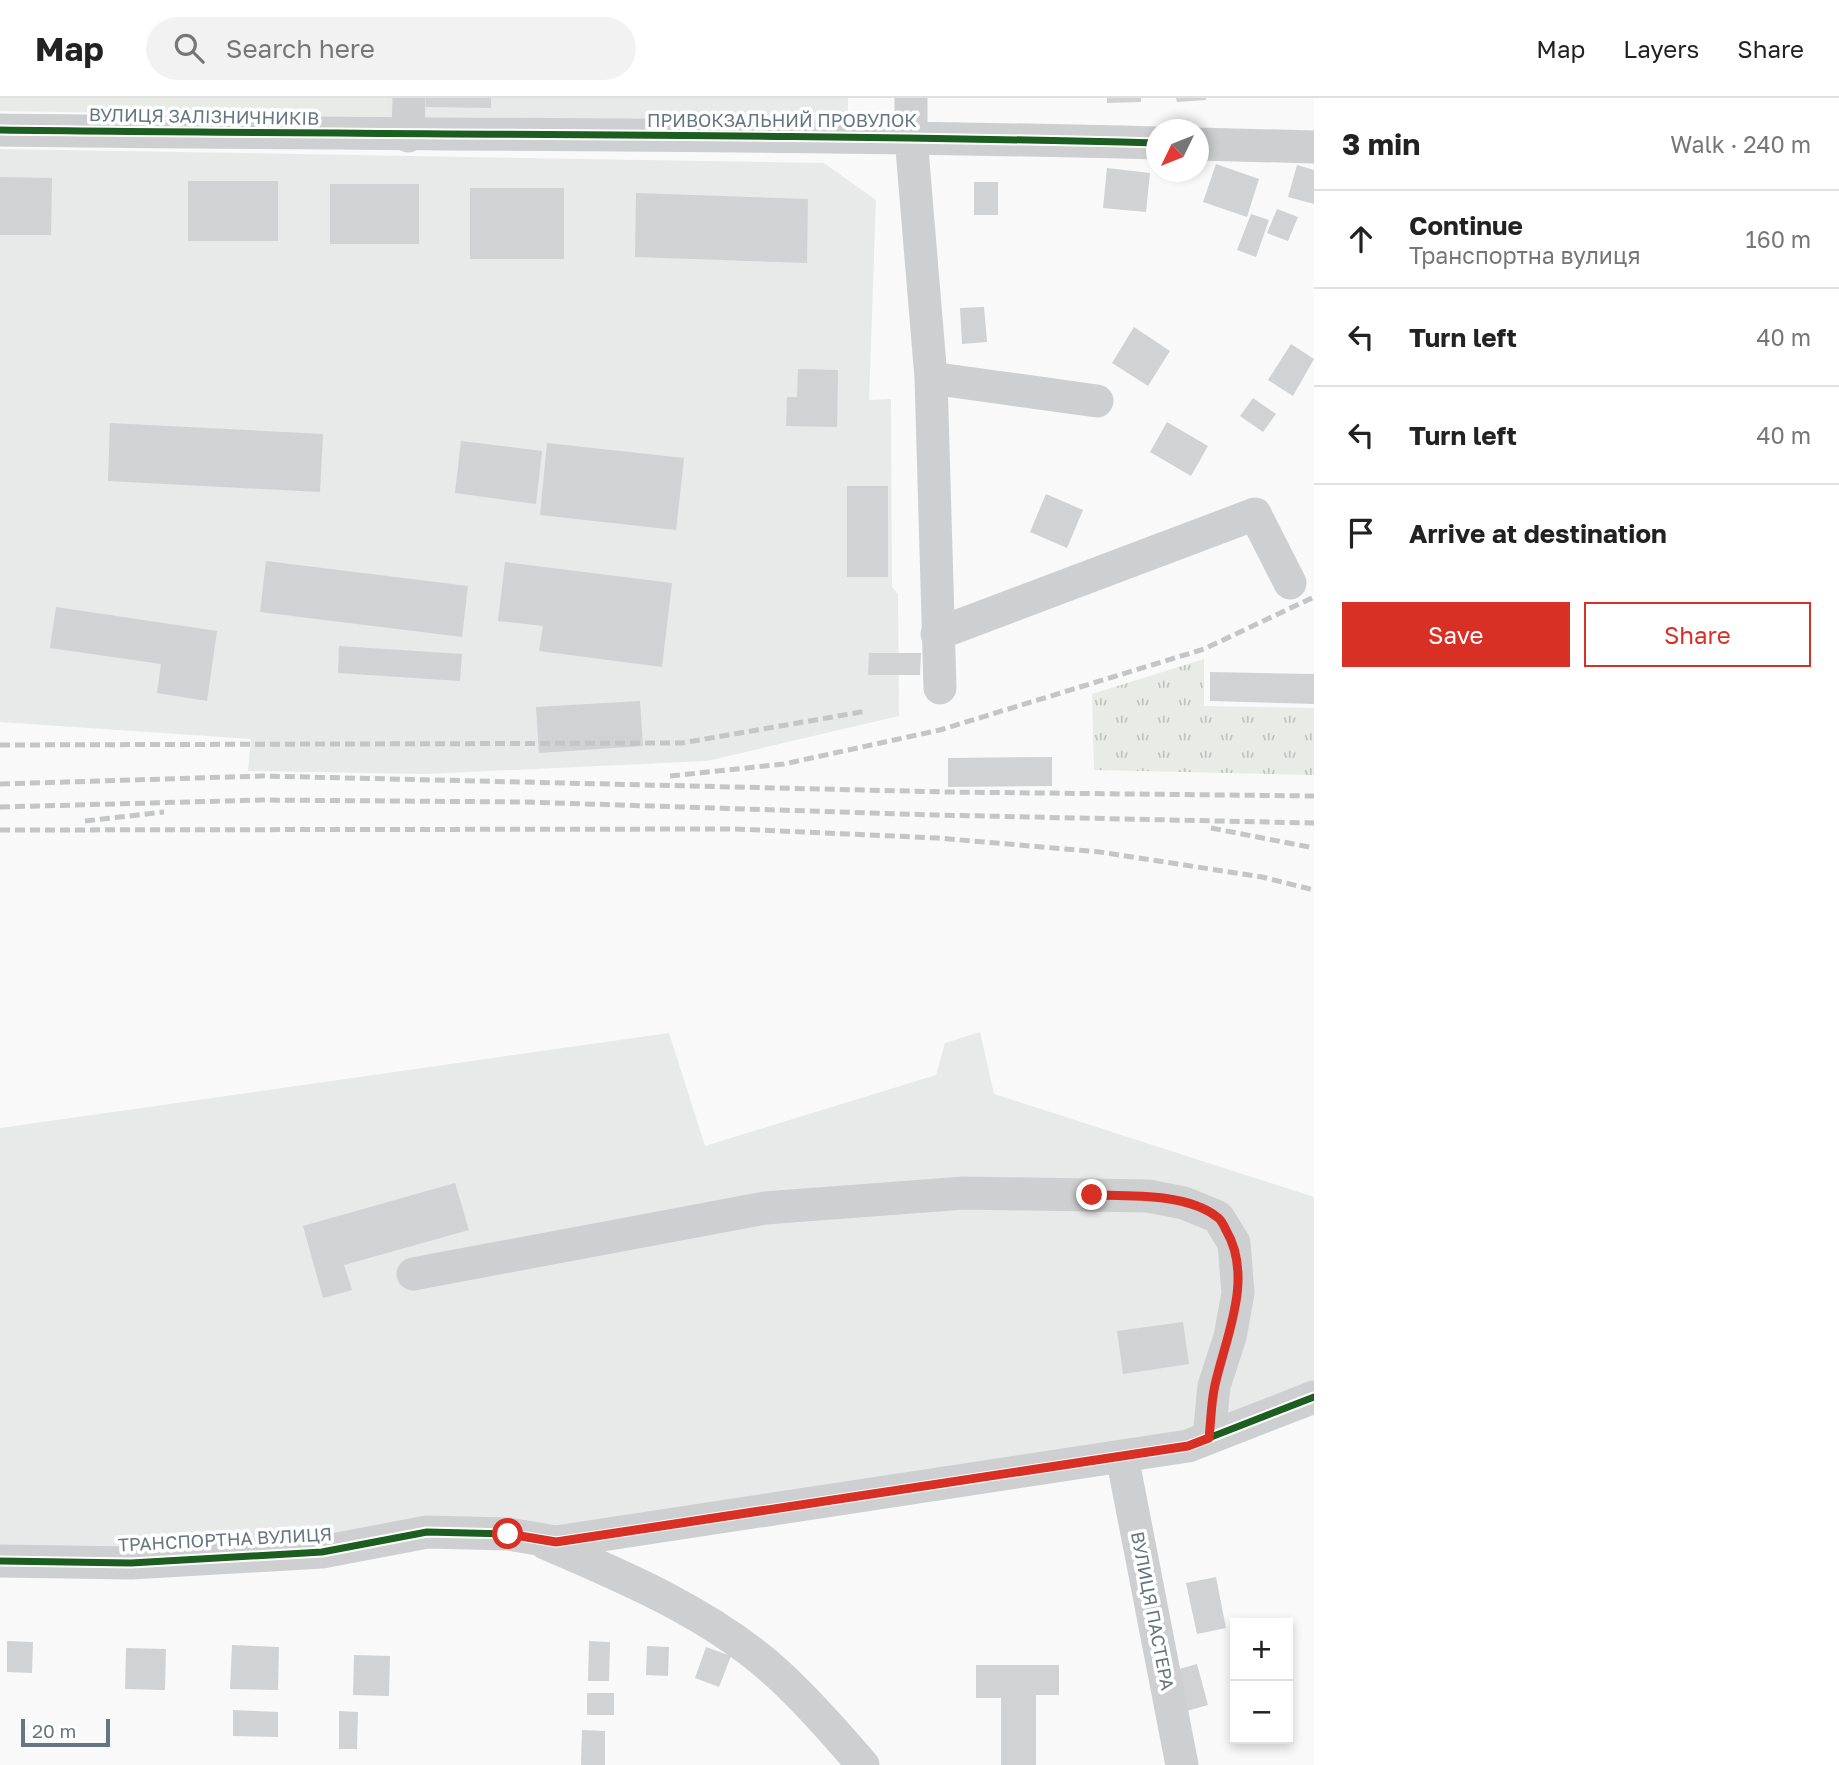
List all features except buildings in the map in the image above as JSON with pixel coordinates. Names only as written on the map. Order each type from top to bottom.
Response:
[{"type":"street","points":[[408,136],[409,98]]},
{"type":"street","points":[[911,98],[911,137],[931,377],[940,688]]},
{"type":"street","name":"ВУЛИЦЯ ЗАЛІЗНИЧНИКІВ","points":[[0,130],[408,136]]},
{"type":"street","name":"ПРИВОКЗАЛЬНИЙ ПРОВУЛОК","points":[[408,136],[911,137],[1146,143]]},
{"type":"street","points":[[1209,144],[1314,147]]},
{"type":"street","points":[[931,377],[1097,401]]},
{"type":"street","points":[[937,634],[1255,513],[1290,583]]},
{"type":"street","points":[[413,1274],[778,1207],[964,1193],[1148,1196],[1184,1203],[1218,1217],[1234,1243],[1238,1293],[1230,1337],[1214,1386],[1209,1438]]},
{"type":"street","name":"ТРАНСПОРТНА ВУЛИЦЯ","points":[[0,1561],[131,1563],[322,1552],[427,1532],[508,1534],[556,1542],[1188,1446],[1312,1394]]},
{"type":"street","name":"ВУЛИЦЯ ПАСТЕРА","points":[[1122,1456],[1182,1765]]},
{"type":"street","points":[[533,1538],[670,1602],[736,1641],[777,1673],[863,1765]]},
{"type":"shaded area","points":[[386,98],[848,98],[848,122],[385,117]]},
{"type":"shaded area","points":[[0,149],[824,163],[876,200],[869,400],[891,399],[892,587],[898,594],[899,716],[707,761],[425,774],[248,771],[251,739],[0,722]]},
{"type":"shaded area","points":[[980,1032],[994,1094],[1314,1197],[1314,1385],[1188,1446],[556,1542],[0,1561],[0,1128],[669,1033],[705,1146],[936,1075],[945,1043]]},
{"type":"green space","points":[[0,98],[386,98],[385,117],[0,111]]},
{"type":"green space","points":[[1204,659],[1204,706],[1314,708],[1314,775],[1094,770],[1092,694]]},
{"type":"railway","points":[[670,776],[784,764],[940,730],[1204,649],[1314,597]]},
{"type":"railway","points":[[0,745],[682,743],[867,711]]},
{"type":"railway","points":[[0,784],[263,776],[948,792],[1314,796]]},
{"type":"railway","points":[[0,807],[262,800],[525,802],[1314,823]]},
{"type":"railway","points":[[85,821],[164,812]]},
{"type":"railway","points":[[1211,828],[1314,848]]},
{"type":"railway","points":[[0,830],[736,829],[938,838],[1100,852],[1262,877],[1314,890]]},
{"type":"cycle path","points":[[0,130],[1146,143]]},
{"type":"cycle path","points":[[0,1561],[131,1563],[322,1552],[427,1532],[508,1534],[556,1542],[1188,1446],[1314,1397]]},
{"type":"route","points":[[508,1534],[556,1542],[1188,1446],[1209,1438],[1214,1386],[1230,1337],[1238,1293],[1234,1243],[1218,1217],[1184,1203],[1148,1196],[1092,1195]]}]
